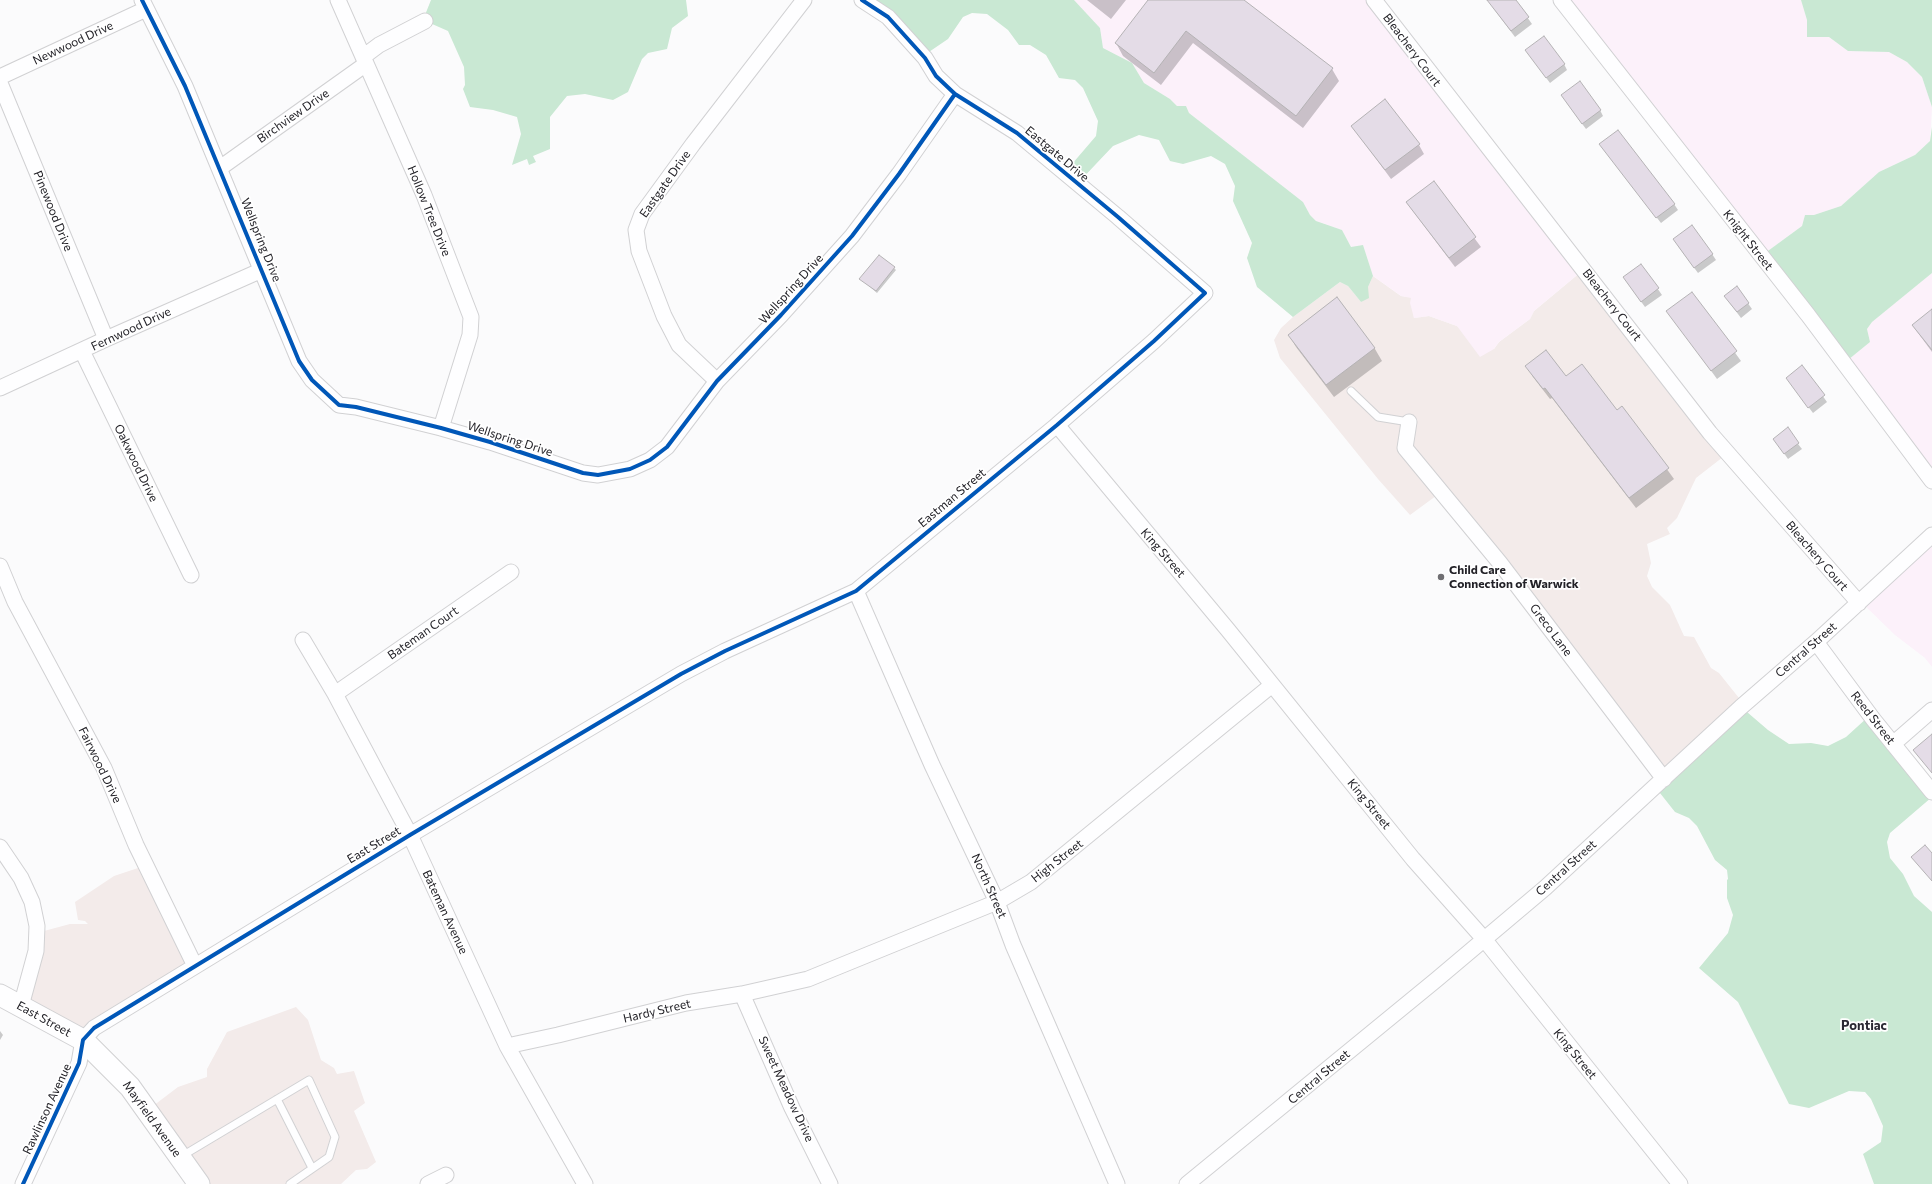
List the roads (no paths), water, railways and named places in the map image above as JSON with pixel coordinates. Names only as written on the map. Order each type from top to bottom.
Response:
[{"type":"main road","name":"East Street","points":[[0,995],[83,1040]]},
{"type":"main road","name":"Mayfield Avenue","points":[[83,1040],[130,1087],[199,1184]]},
{"type":"street","name":"Hollow Tree Drive","points":[[338,0],[424,195],[471,317],[468,343],[441,428]]},
{"type":"street","name":"Eastgate Drive","points":[[717,381],[679,345],[664,316],[639,251],[636,230],[642,214],[693,144],[804,0]]},
{"type":"street","name":"Eastgate Drive","points":[[862,0],[888,17],[925,58],[936,76],[955,94],[1017,133],[1118,217],[1205,293]]},
{"type":"street","name":"Bleachery Court","points":[[1374,0],[1710,433],[1859,603]]},
{"type":"street","name":"Knight Street","points":[[1561,0],[1808,315],[1932,481]]},
{"type":"street","name":"Wellspring Drive","points":[[144,5],[185,86],[299,361],[312,380],[339,405],[356,407],[441,428],[490,442],[583,473],[598,475],[630,469],[650,460],[668,447],[717,381],[781,315],[852,236],[899,174],[955,94]]},
{"type":"street","name":"Newwood Drive","points":[[0,77],[144,5]]},
{"type":"street","name":"Birchview Drive","points":[[220,168],[365,61],[379,45],[425,21]]},
{"type":"street","name":"Pinewood Drive","points":[[0,83],[106,339]]},
{"type":"street","name":"Fernwood Drive","points":[[0,388],[262,270]]},
{"type":"street","name":"Eastman Street","points":[[681,674],[725,650],[856,591],[1057,425],[1154,341],[1205,293]]},
{"type":"street","name":"Oakwood Drive","points":[[82,351],[191,575]]},
{"type":"street","name":"Greco Lane","points":[[1409,422],[1405,448],[1500,563],[1664,779]]},
{"type":"street","name":"King Street","points":[[1057,425],[1228,630],[1413,859],[1484,940],[1680,1184]]},
{"type":"street","name":"Central Street","points":[[1187,1184],[1484,940],[1545,888],[1741,707],[1816,642],[1932,535]]},
{"type":"street","name":"Fairwood Drive","points":[[0,566],[15,602],[104,768],[136,845],[196,966]]},
{"type":"street","name":"Bateman Court","points":[[335,694],[511,572]]},
{"type":"street","name":"North Street","points":[[856,591],[932,765],[997,902],[1117,1184]]},
{"type":"street","name":"Bateman Avenue","points":[[303,640],[335,694],[410,835],[507,1046],[585,1184]]},
{"type":"street","name":"Reed Street","points":[[1816,642],[1893,744],[1932,792]]},
{"type":"street","name":"East Street","points":[[83,1040],[94,1028],[410,835],[681,674]]},
{"type":"street","name":"High Street","points":[[808,979],[997,902],[1031,882],[1272,686]]},
{"type":"street","points":[[1893,744],[1932,710]]},
{"type":"street","points":[[0,846],[21,878],[32,902],[37,926],[36,951],[21,1006]]},
{"type":"street","name":"Hardy Street","points":[[507,1046],[558,1035],[686,1003],[742,994],[808,979]]},
{"type":"street","name":"Sweet Meadow Drive","points":[[742,994],[792,1108],[830,1184]]},
{"type":"street","name":"Rawlinson Avenue","points":[[23,1184],[79,1063],[83,1040]]},
{"type":"street","points":[[428,1184],[446,1174]]},
{"type":"lane","points":[[1351,391],[1378,417],[1409,422]]},
{"type":"lane","points":[[180,1157],[309,1080],[335,1137],[329,1157],[290,1184]]},
{"type":"lane","points":[[277,1099],[312,1168]]},
{"type":"place","name":"Child Care Connection of Warwick","points":[[1441,577]]},
{"type":"district","name":"Pontiac","points":[[1864,1026]]}]
